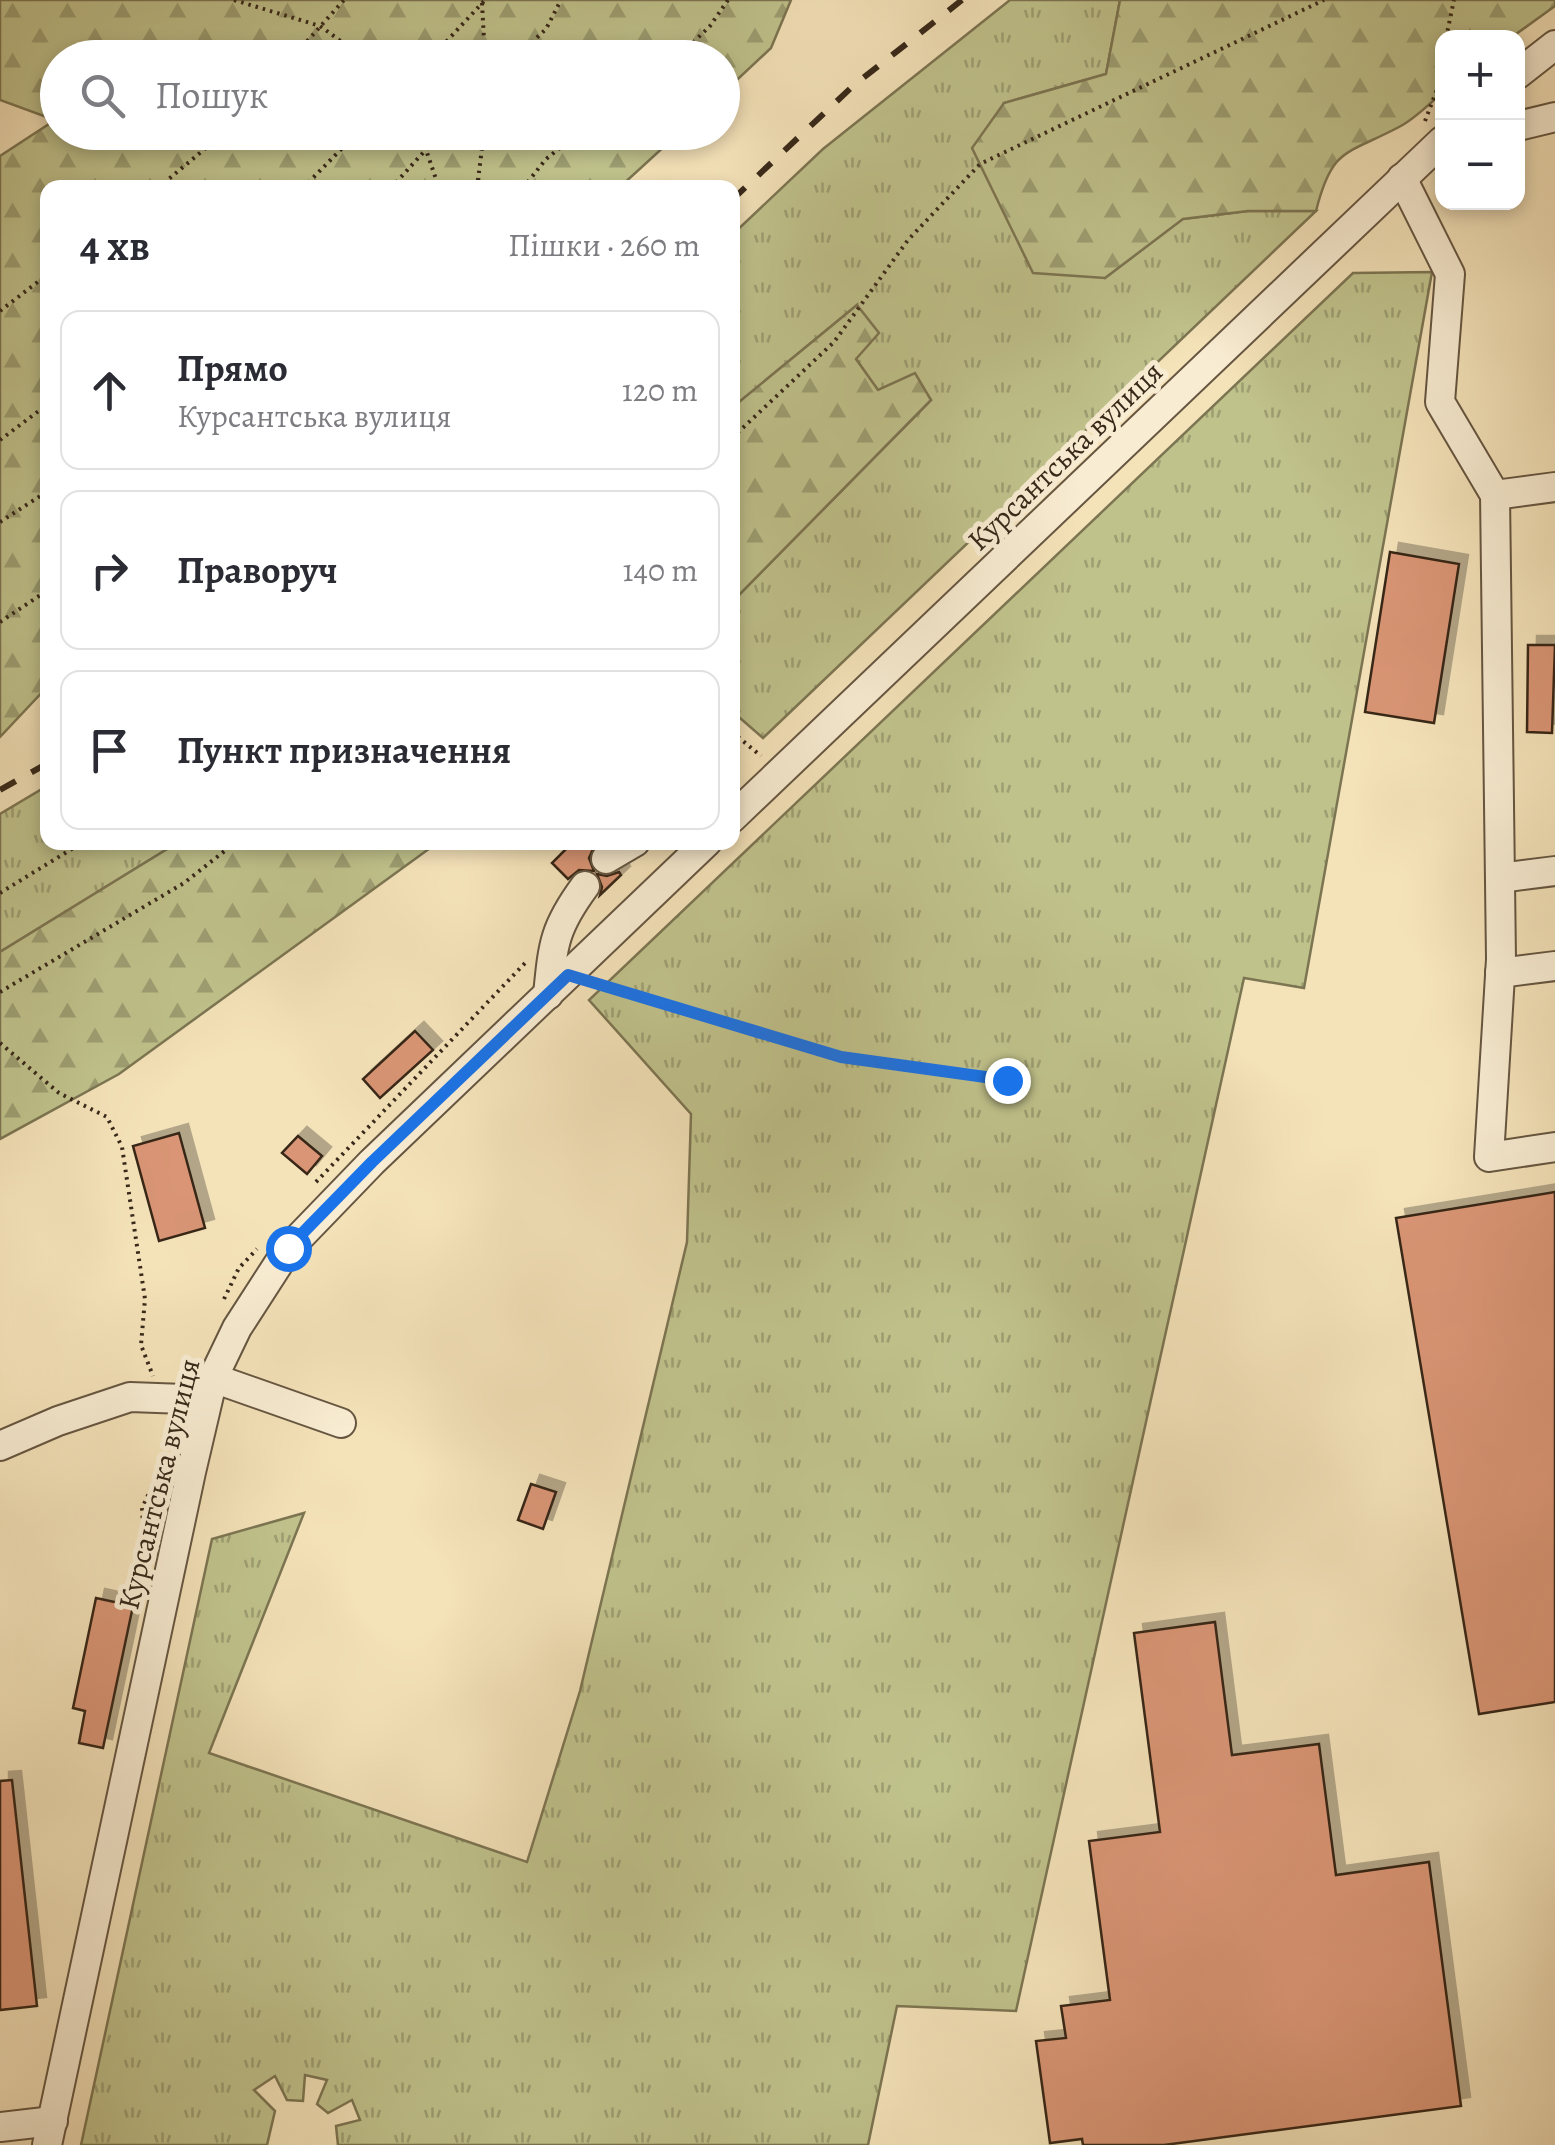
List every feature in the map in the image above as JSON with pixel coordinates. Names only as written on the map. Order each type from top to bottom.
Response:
[{"type":"street","points":[[1525,69],[1555,45]]},
{"type":"street","points":[[1525,124],[1555,117]]},
{"type":"street","name":"Курсантська вулиця","points":[[740,810],[1402,178],[1432,136]]},
{"type":"street","points":[[1402,178],[1450,274],[1440,402],[1495,494],[1500,973],[1489,1157],[1555,1147]]},
{"type":"street","points":[[1495,494],[1555,487]]},
{"type":"street","points":[[606,859],[621,850]]},
{"type":"street","name":"Курсантська вулиця","points":[[50,2133],[213,1378],[237,1328],[288,1248],[372,1162],[699,850]]},
{"type":"street","points":[[1500,878],[1555,870]]},
{"type":"street","points":[[558,985],[554,938],[584,886]]},
{"type":"street","points":[[1500,973],[1555,966]]},
{"type":"street","points":[[213,1378],[341,1423]]},
{"type":"street","points":[[0,1446],[58,1420],[130,1398],[173,1399]]},
{"type":"street","points":[[0,2127],[50,2133]]},
{"type":"path","points":[[234,0],[320,26],[339,40]]},
{"type":"path","points":[[308,40],[344,0]]},
{"type":"path","points":[[534,40],[546,29],[562,0]]},
{"type":"path","points":[[696,40],[728,0]]},
{"type":"path","points":[[740,430],[834,342],[908,240],[980,164],[1324,0]]},
{"type":"path","points":[[1448,30],[1454,0]]},
{"type":"path","points":[[447,40],[483,1]]},
{"type":"path","points":[[483,1],[484,40]]},
{"type":"path","points":[[1432,136],[1435,103]]},
{"type":"path","points":[[168,180],[203,150]]},
{"type":"path","points":[[311,180],[340,150]]},
{"type":"path","points":[[398,180],[426,150],[436,180]]},
{"type":"path","points":[[477,180],[481,150]]},
{"type":"path","points":[[529,180],[557,150]]},
{"type":"path","points":[[0,311],[40,280]]},
{"type":"path","points":[[0,440],[40,410]]},
{"type":"path","points":[[0,522],[40,496]]},
{"type":"path","points":[[0,622],[40,595]]},
{"type":"path","points":[[740,739],[780,772]]},
{"type":"path","points":[[0,893],[70,850]]},
{"type":"path","points":[[0,992],[184,883],[226,850]]},
{"type":"path","points":[[558,985],[841,1057],[1007,1080]]},
{"type":"path","points":[[0,1043],[59,1093],[107,1116],[122,1147],[145,1298],[141,1345],[173,1399]]},
{"type":"green space","points":[[0,0],[791,0],[771,48],[740,77],[740,40],[40,40],[40,115],[0,100]]},
{"type":"green space","points":[[1010,0],[1120,0],[1106,74],[1004,103],[1105,278],[1182,219],[1248,211],[1316,211],[763,738],[740,718],[740,594],[931,400],[914,374],[878,391],[856,359],[857,305],[740,401],[740,227],[823,149]]},
{"type":"green space","points":[[1120,0],[1555,0],[1555,6],[1522,30],[1435,30],[1435,99],[1405,124],[1354,149],[1335,164],[1316,211],[1248,211],[1183,219],[1105,278],[1033,273],[972,148],[1004,103],[1106,74]]},
{"type":"green space","points":[[40,130],[40,150],[660,150],[628,180],[40,180],[40,694],[0,737],[0,156]]},
{"type":"green space","points":[[1432,272],[1304,988],[1244,978],[1016,2011],[897,2006],[868,2145],[338,2145],[336,2126],[360,2120],[352,2100],[328,2113],[317,2104],[327,2080],[305,2075],[303,2101],[287,2100],[275,2076],[254,2090],[275,2111],[267,2145],[81,2145],[212,1539],[304,1513],[209,1753],[527,1862],[580,1691],[687,1242],[691,1114],[589,1000],[1353,273]]},
{"type":"green space","points":[[857,305],[879,333],[856,359],[878,390],[915,373],[931,400],[740,594],[740,401]]},
{"type":"green space","points":[[40,790],[40,850],[166,850],[0,952],[0,814]]},
{"type":"green space","points":[[166,850],[427,850],[119,1074],[0,1139],[0,952]]},
{"type":"building","points":[[1390,552],[1459,564],[1434,723],[1365,712]]},
{"type":"building","points":[[1528,645],[1555,645],[1552,733],[1527,732]]},
{"type":"building","points":[[565,850],[593,850],[589,858],[594,871],[579,870],[568,879],[552,863]]},
{"type":"building","points":[[597,874],[621,875],[600,895],[602,887]]},
{"type":"building","points":[[415,1031],[433,1050],[380,1098],[363,1079]]},
{"type":"building","points":[[179,1133],[205,1228],[159,1241],[133,1146]]},
{"type":"building","points":[[298,1136],[322,1156],[307,1174],[282,1153]]},
{"type":"building","points":[[1555,1192],[1555,1702],[1479,1714],[1396,1218]]},
{"type":"building","points":[[531,1484],[556,1492],[543,1529],[518,1520]]},
{"type":"building","points":[[96,1598],[133,1606],[103,1748],[79,1743],[85,1711],[73,1708]]},
{"type":"building","points":[[1215,1622],[1232,1755],[1319,1744],[1336,1875],[1429,1862],[1461,2106],[1164,2145],[1083,2145],[1082,2139],[1050,2143],[1036,2041],[1066,2038],[1061,2006],[1110,2000],[1089,1841],[1160,1832],[1134,1633]]},
{"type":"building","points":[[12,1780],[37,2006],[0,2010],[0,1781]]},
{"type":"railway","points":[[740,192],[853,86],[962,0]]},
{"type":"railway","points":[[0,790],[40,768]]},
{"type":"route","points":[[288,1248],[568,975],[841,1057],[1007,1080]]}]
